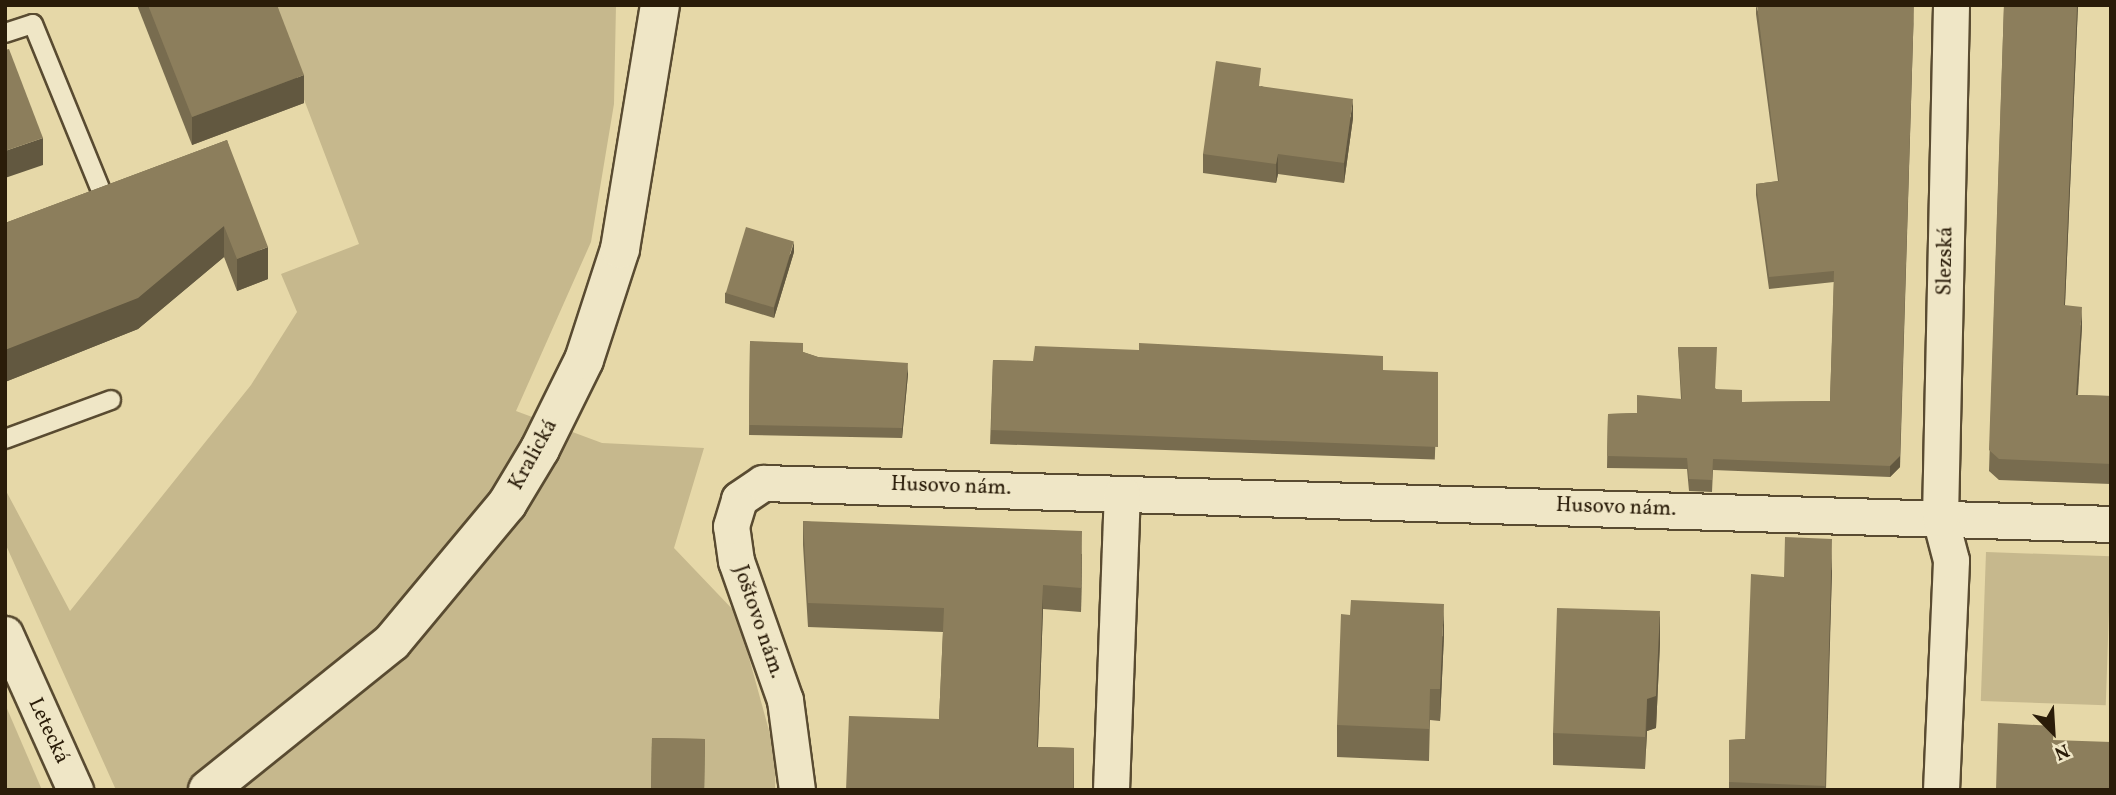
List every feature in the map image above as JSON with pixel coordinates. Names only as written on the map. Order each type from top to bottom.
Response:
[{"type":"main road","points":[[647,58],[648,5]]},
{"type":"main road","name":"Kralická","points":[[213,786],[392,642],[493,522],[540,449],[584,360],[620,250],[647,58],[660,5]]},
{"type":"street","name":"Slezská","points":[[1941,790],[1951,560],[1940,517],[1951,5]]},
{"type":"street","name":"Husovo nám.","points":[[779,481],[2111,524]]},
{"type":"street","name":"Joštovo nám.","points":[[779,481],[749,489],[731,526],[736,561],[785,700],[797,790]]},
{"type":"street","points":[[1111,790],[1122,494]]},
{"type":"street","name":"Letecká","points":[[5,634],[75,790]]},
{"type":"lane","points":[[5,33],[33,24],[100,188]]},
{"type":"lane","points":[[5,439],[111,400]]},
{"type":"shaded area","points":[[268,5],[616,5],[614,104],[591,242],[516,411],[602,443],[704,448],[674,548],[737,614],[776,756],[775,790],[116,790],[5,543],[5,489],[70,611],[251,385],[297,312],[281,274],[359,244]]},
{"type":"shaded area","points":[[1986,552],[2111,556],[2106,705],[1981,701]]},
{"type":"shaded area","points":[[5,704],[42,790],[5,790]]},
{"type":"building","points":[[148,5],[277,5],[304,75],[192,117]]},
{"type":"building","points":[[1757,5],[1914,5],[1900,456],[1890,466],[1713,459],[1712,480],[1689,479],[1687,458],[1607,456],[1608,414],[1637,413],[1637,395],[1682,399],[1678,347],[1717,347],[1715,389],[1742,390],[1742,402],[1830,401],[1834,271],[1769,277],[1756,184],[1779,181]]},
{"type":"building","points":[[2004,5],[2077,5],[2064,305],[2082,307],[2076,395],[2111,396],[2111,464],[1999,459],[1989,450]]},
{"type":"building","points":[[9,49],[43,138],[5,151],[5,50]]},
{"type":"building","points":[[1216,61],[1261,68],[1259,86],[1353,99],[1344,163],[1278,154],[1276,164],[1203,154]]},
{"type":"building","points":[[227,140],[268,247],[237,259],[224,226],[138,298],[5,350],[5,223]]},
{"type":"building","points":[[746,227],[794,242],[774,308],[726,293]]},
{"type":"building","points":[[750,341],[803,343],[803,352],[818,357],[908,363],[902,428],[749,425]]},
{"type":"building","points":[[1139,343],[1383,356],[1383,370],[1438,372],[1438,447],[991,430],[993,360],[1033,361],[1035,346],[1139,350]]},
{"type":"building","points":[[803,521],[1082,531],[1081,588],[1043,585],[1037,747],[1074,748],[1073,790],[846,790],[849,716],[939,719],[944,608],[808,603]]},
{"type":"building","points":[[1785,537],[1832,539],[1825,786],[1729,782],[1729,740],[1745,739],[1751,574],[1784,577]]},
{"type":"building","points":[[1351,600],[1444,604],[1440,689],[1430,689],[1429,729],[1337,725],[1341,614],[1350,615]]},
{"type":"building","points":[[1557,608],[1660,611],[1656,696],[1647,699],[1645,737],[1553,733]]},
{"type":"building","points":[[1998,723],[2054,726],[2053,740],[2111,742],[2111,790],[1996,790]]},
{"type":"building","points":[[652,738],[705,739],[704,790],[651,789]]}]
